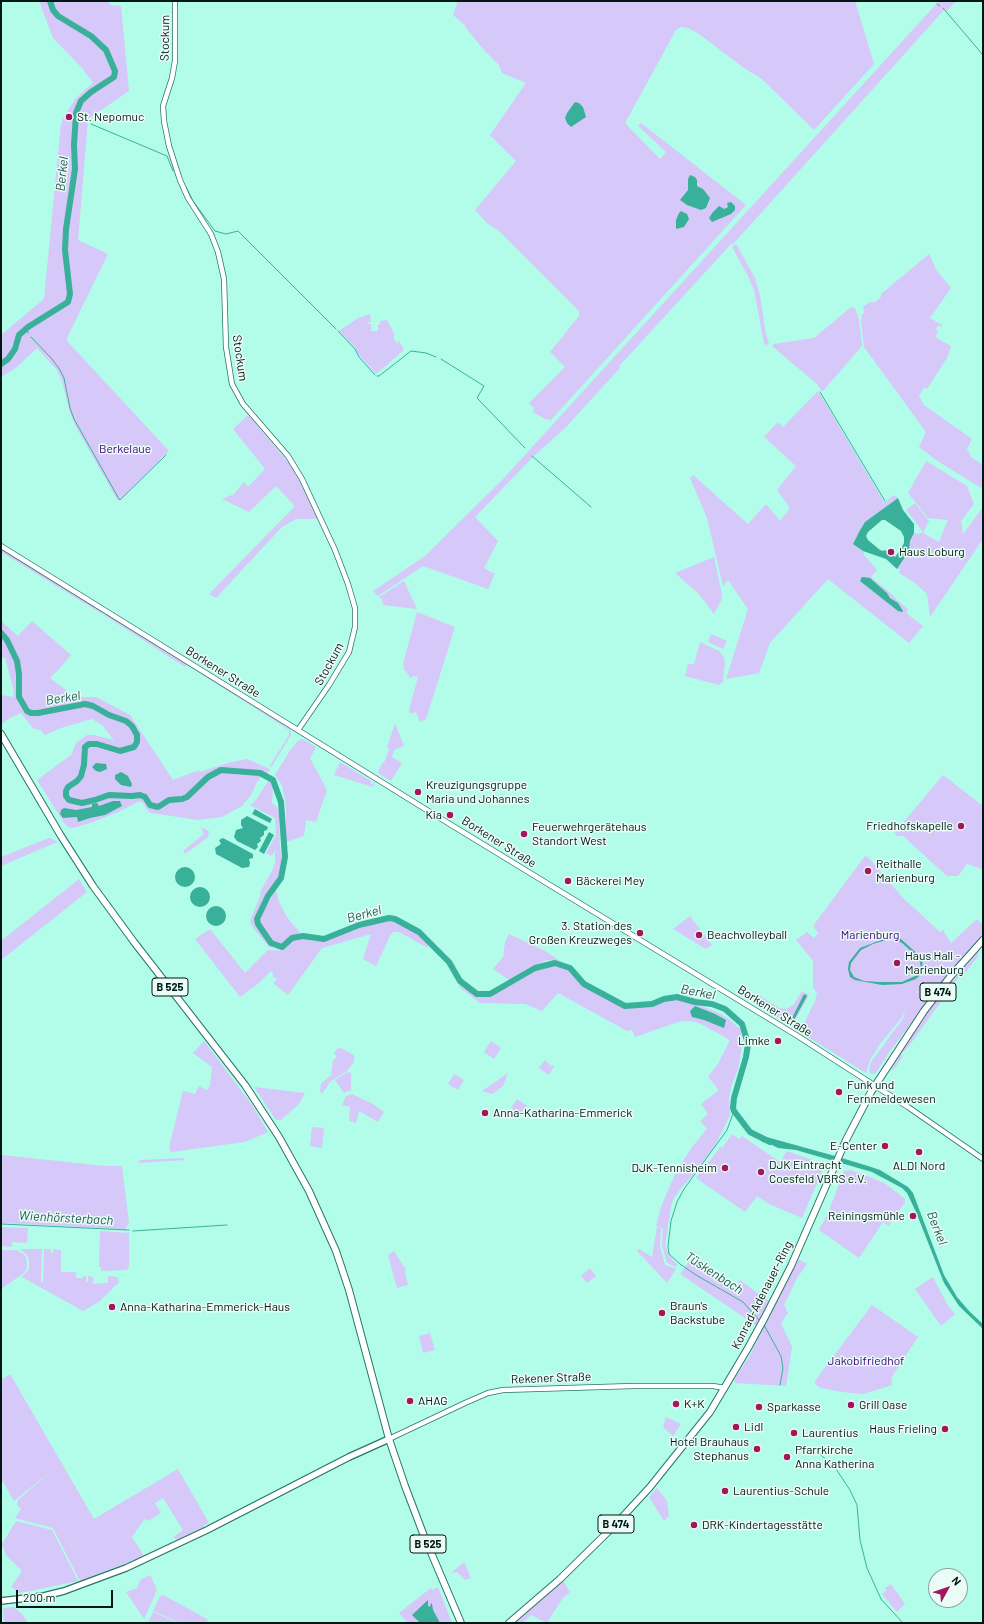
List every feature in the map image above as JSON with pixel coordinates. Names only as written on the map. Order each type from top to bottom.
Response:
[{"type":"main road","name":"B 525","points":[[1,734],[93,886],[134,942],[245,1085],[274,1128],[298,1169],[336,1251],[350,1290],[389,1439],[422,1529],[461,1623]]},
{"type":"main road","name":"Konrad-Adenauer-Ring","points":[[509,1623],[560,1578],[616,1524],[646,1491],[703,1420],[725,1388],[765,1317],[794,1260],[853,1126],[875,1086],[927,1006],[950,977],[983,940]]},
{"type":"main road","points":[[1,1601],[44,1596],[64,1591],[126,1568],[207,1530],[350,1457],[389,1439]]},
{"type":"street","name":"Stockum","points":[[175,1],[175,61],[172,78],[164,102],[164,121],[169,146],[180,180],[193,207],[211,234],[218,252],[224,279],[226,347],[232,384],[243,404],[288,456],[302,479],[332,543],[348,584],[355,608],[355,627],[349,652],[329,685],[298,730]]},
{"type":"street","name":"Borkener Straße","points":[[1,546],[514,864],[761,1014],[875,1086],[983,1159]]},
{"type":"street","name":"Rekener Straße","points":[[389,1439],[466,1403],[503,1390],[633,1386],[712,1386],[725,1388]]},
{"type":"green space","name":"Berkelaue","points":[[39,1],[109,1],[110,5],[121,6],[129,91],[88,119],[78,240],[108,254],[66,340],[169,451],[118,501],[76,427],[70,413],[62,381],[57,370],[37,348],[17,367],[1,377],[1,335],[44,299],[61,124],[76,98],[93,83],[82,68],[53,38]]},
{"type":"green space","points":[[458,1],[855,1],[874,64],[814,130],[762,79],[744,68],[699,34],[688,28],[681,27],[676,30],[625,123],[660,159],[666,152],[638,126],[641,123],[746,205],[551,420],[545,419],[533,412],[534,408],[529,403],[565,367],[550,352],[579,316],[579,311],[498,230],[488,224],[475,210],[516,161],[490,135],[526,83],[502,73],[499,65],[485,51],[465,27],[465,25],[453,15]]},
{"type":"green space","points":[[939,1],[956,1],[947,11],[945,9],[734,243],[731,244],[619,366],[620,368],[565,428],[533,457],[475,517],[498,541],[484,568],[495,574],[488,589],[423,566],[378,596],[373,591],[425,556],[503,479]]},
{"type":"green space","points":[[736,244],[755,278],[760,296],[766,335],[769,342],[766,346],[764,343],[754,290],[732,247]]},
{"type":"green space","points":[[929,254],[937,271],[951,288],[930,318],[942,325],[941,327],[938,325],[936,329],[938,331],[935,337],[951,346],[947,358],[927,389],[924,387],[919,396],[924,405],[972,439],[967,449],[971,457],[983,465],[983,489],[939,462],[919,447],[926,432],[864,347],[861,322],[862,314],[864,313],[863,307],[870,302],[875,302],[881,297],[881,294]]},
{"type":"green space","points":[[851,307],[855,308],[859,319],[862,346],[822,392],[817,384],[772,346],[774,344],[814,338]]},
{"type":"green space","points":[[370,314],[371,322],[368,322],[368,324],[371,324],[371,331],[378,331],[380,321],[387,320],[395,335],[393,337],[396,343],[399,341],[404,350],[376,374],[358,354],[355,347],[339,331],[358,318]]},
{"type":"green space","points":[[818,391],[884,502],[874,510],[894,495],[898,498],[865,522],[854,541],[858,548],[863,551],[864,555],[877,570],[871,577],[908,609],[906,613],[923,626],[909,643],[828,579],[770,643],[759,673],[726,679],[748,609],[728,580],[723,586],[707,518],[690,478],[693,475],[748,524],[766,504],[780,521],[790,508],[777,490],[796,466],[764,437],[778,422],[783,427]]},
{"type":"green space","points":[[248,415],[293,468],[318,519],[296,519],[282,527],[216,598],[209,594],[295,506],[276,486],[249,512],[222,499],[234,494],[244,482],[248,487],[265,469],[233,429]]},
{"type":"green space","points":[[926,461],[967,486],[974,504],[961,521],[963,534],[983,507],[983,539],[930,617],[927,594],[915,583],[899,573],[900,569],[897,569],[909,551],[910,541],[914,533],[918,534],[923,532],[906,510],[915,503],[929,521],[923,533],[939,542],[948,520],[928,518],[908,493]]},
{"type":"green space","points":[[1,549],[102,611],[102,614],[1,552]]},
{"type":"green space","points":[[714,557],[722,594],[721,601],[714,614],[698,593],[675,573]]},
{"type":"green space","points":[[404,581],[417,609],[383,605],[382,599],[379,597]]},
{"type":"green space","points":[[417,612],[455,627],[426,719],[420,722],[416,712],[411,714],[409,710],[418,677],[413,676],[410,678],[404,670],[403,664]]},
{"type":"green space","points":[[107,614],[290,729],[291,735],[272,766],[269,767],[289,735],[289,730],[187,665],[185,667],[104,615]]},
{"type":"green space","points":[[1,621],[18,636],[32,621],[71,655],[50,678],[75,697],[96,697],[130,715],[173,780],[199,770],[200,772],[228,763],[247,759],[270,769],[265,777],[261,777],[257,782],[251,795],[242,806],[222,817],[198,820],[151,813],[142,802],[138,802],[90,823],[73,828],[68,827],[37,780],[71,755],[76,743],[87,735],[94,735],[114,740],[102,725],[92,719],[61,728],[45,735],[40,729],[38,730],[33,728],[21,713],[1,724],[1,695],[13,697],[14,692],[5,657],[1,659]]},
{"type":"green space","points":[[711,634],[727,641],[723,649],[708,642]]},
{"type":"green space","points":[[700,642],[719,651],[724,657],[725,663],[723,682],[719,685],[685,676],[688,664],[694,664]]},
{"type":"green space","points":[[395,723],[404,746],[394,750],[392,757],[402,763],[391,781],[378,773],[382,763],[384,763],[389,749],[387,748]]},
{"type":"green space","points":[[303,739],[316,747],[310,758],[327,790],[316,822],[306,820],[304,836],[286,842],[286,806],[282,785],[275,775],[291,749],[299,740]]},
{"type":"green space","points":[[340,762],[371,781],[371,785],[375,782],[373,787],[334,775]]},
{"type":"green space","points":[[943,775],[983,806],[983,868],[982,869],[967,864],[958,876],[947,876],[903,836],[897,836],[893,830],[897,823],[903,823]]},
{"type":"green space","points":[[269,780],[273,786],[272,803],[277,807],[279,815],[282,863],[278,878],[262,901],[255,919],[258,928],[270,945],[274,948],[284,948],[293,940],[305,938],[313,941],[325,941],[368,925],[389,921],[399,923],[416,933],[427,944],[428,948],[399,932],[394,932],[391,934],[376,966],[363,959],[371,934],[322,948],[288,995],[273,983],[277,979],[272,976],[274,974],[271,971],[259,983],[240,997],[195,939],[210,929],[245,973],[268,950],[284,951],[269,947],[254,929],[250,921],[261,894],[260,892],[272,871],[275,862],[275,851],[271,856],[266,853],[276,835],[275,818],[250,805],[255,801]]},
{"type":"green space","points":[[201,827],[209,831],[208,837],[185,854],[183,851],[204,834]]},
{"type":"green space","points":[[49,838],[57,842],[1,866],[1,857]]},
{"type":"green space","name":"Marienburg","points":[[865,856],[868,857],[903,898],[940,932],[944,930],[951,943],[977,919],[983,925],[983,938],[933,995],[890,1051],[875,1074],[871,1074],[869,1071],[871,1062],[904,1017],[905,1009],[903,1016],[880,1044],[870,1060],[866,1073],[800,1032],[815,1001],[817,992],[813,988],[813,961],[796,940],[807,932],[814,938],[818,933],[813,926]]},
{"type":"green space","points":[[79,879],[87,892],[1,960],[1,941]]},
{"type":"green space","points":[[276,890],[279,902],[287,917],[300,933],[290,937],[279,945],[273,942],[260,922],[263,911]]},
{"type":"green space","points":[[690,916],[712,945],[706,949],[673,929]]},
{"type":"green space","points":[[509,934],[545,951],[569,967],[559,961],[547,960],[531,967],[509,980],[493,969],[503,957],[505,942]]},
{"type":"green space","points":[[979,951],[978,956],[967,971],[958,978],[909,1046],[901,1054],[903,1056],[894,1069],[891,1070],[909,1038],[937,999]]},
{"type":"green space","points":[[554,964],[569,969],[583,984],[625,1007],[652,1006],[664,1000],[676,999],[694,1003],[719,1013],[729,1019],[741,1030],[742,1045],[738,1069],[731,1087],[729,1099],[730,1115],[716,1144],[694,1174],[681,1188],[673,1200],[671,1207],[665,1245],[669,1255],[677,1265],[676,1267],[667,1263],[662,1245],[663,1228],[656,1226],[661,1207],[675,1174],[692,1147],[707,1129],[700,1121],[708,1114],[701,1104],[719,1090],[708,1077],[718,1064],[730,1040],[703,1025],[696,1022],[686,1021],[678,1022],[635,1037],[632,1030],[627,1031],[558,993],[542,1011],[525,1004],[480,1003],[458,986],[459,985],[477,995],[491,995],[535,969]]},
{"type":"green space","points":[[802,991],[808,994],[808,997],[792,1026],[753,1003],[757,994],[779,1008],[787,1009],[794,1004]]},
{"type":"green space","points":[[204,1041],[252,1105],[268,1132],[245,1142],[171,1152],[169,1148],[183,1091],[195,1094],[199,1086],[207,1090],[210,1085],[212,1067],[193,1053]]},
{"type":"green space","points":[[491,1041],[501,1048],[494,1059],[484,1052]]},
{"type":"green space","points":[[341,1048],[354,1055],[354,1062],[347,1071],[330,1082],[322,1094],[320,1091],[321,1084],[331,1075],[333,1060],[337,1057],[334,1053],[337,1049]]},
{"type":"green space","points":[[545,1060],[551,1066],[554,1066],[549,1075],[539,1068]]},
{"type":"green space","points":[[348,1072],[351,1074],[351,1090],[344,1093],[335,1080]]},
{"type":"green space","points":[[508,1073],[503,1086],[494,1093],[492,1094],[482,1091]]},
{"type":"green space","points":[[454,1074],[464,1080],[458,1090],[448,1084]]},
{"type":"green space","points":[[254,1087],[305,1093],[299,1104],[281,1120],[276,1120]]},
{"type":"green space","points":[[352,1094],[373,1104],[384,1112],[378,1122],[359,1111],[356,1123],[349,1121],[350,1107],[342,1105],[346,1096]]},
{"type":"green space","points":[[517,1099],[527,1106],[520,1114],[511,1108]]},
{"type":"green space","points":[[312,1127],[324,1128],[322,1148],[310,1146]]},
{"type":"green space","name":"DJK Eintracht Coesfeld VBRS e.V.","points":[[732,1134],[739,1139],[742,1136],[780,1162],[787,1151],[812,1160],[812,1162],[824,1167],[802,1218],[769,1204],[757,1196],[745,1212],[696,1178],[708,1161],[709,1162],[720,1147],[722,1148]]},
{"type":"green space","points":[[1,1155],[105,1166],[122,1166],[129,1223],[125,1229],[1,1223]]},
{"type":"green space","points":[[183,1158],[184,1160],[139,1163],[140,1160]]},
{"type":"green space","name":"DJK Eintracht Coesfeld VBRS e.V.","points":[[849,1170],[863,1174],[886,1184],[905,1199],[905,1202],[889,1226],[883,1222],[859,1258],[819,1230],[828,1213],[844,1171]]},
{"type":"green space","points":[[1,1227],[28,1228],[27,1243],[12,1242],[12,1247],[1,1246]]},
{"type":"green space","points":[[657,1227],[661,1228],[660,1247],[665,1265],[676,1269],[667,1283],[637,1251],[639,1249],[652,1257]]},
{"type":"green space","points":[[934,1230],[946,1243],[940,1248],[932,1232]]},
{"type":"green space","points":[[100,1231],[129,1233],[129,1266],[127,1270],[101,1271],[101,1267],[99,1267]]},
{"type":"green space","points":[[20,1249],[42,1249],[41,1282],[43,1282],[44,1249],[51,1249],[51,1253],[53,1253],[53,1249],[61,1250],[61,1272],[76,1272],[76,1278],[83,1278],[83,1276],[86,1276],[86,1282],[88,1282],[88,1276],[93,1277],[93,1284],[108,1283],[108,1276],[117,1277],[119,1282],[100,1301],[83,1311],[22,1277],[29,1269],[29,1261],[28,1256]]},
{"type":"green space","points":[[1,1250],[16,1250],[22,1253],[26,1257],[27,1267],[24,1273],[1,1289]]},
{"type":"green space","points":[[394,1251],[406,1270],[405,1272],[408,1285],[397,1288],[388,1255]]},
{"type":"green space","points":[[798,1259],[807,1264],[797,1278],[784,1305],[788,1313],[781,1323],[792,1347],[786,1386],[735,1383],[734,1379],[749,1357]]},
{"type":"green space","points":[[690,1260],[693,1260],[720,1278],[721,1284],[726,1282],[735,1288],[740,1280],[770,1302],[757,1326],[680,1274]]},
{"type":"green space","points":[[590,1268],[596,1276],[587,1283],[581,1276]]},
{"type":"green space","points":[[933,1277],[947,1304],[955,1314],[941,1326],[915,1289]]},
{"type":"green space","name":"Jakobifriedhof","points":[[872,1305],[918,1337],[891,1378],[892,1385],[864,1394],[821,1388],[815,1384],[815,1381]]},
{"type":"green space","points":[[430,1333],[435,1350],[423,1353],[419,1336]]},
{"type":"green space","points":[[10,1374],[94,1519],[178,1469],[209,1523],[177,1540],[173,1537],[183,1530],[163,1498],[155,1503],[161,1513],[148,1521],[146,1519],[143,1521],[132,1537],[144,1556],[80,1581],[53,1528],[15,1518],[21,1509],[17,1505],[18,1500],[51,1471],[14,1501],[1,1478],[1,1380]]},
{"type":"green space","points":[[666,1417],[681,1424],[673,1436],[663,1427]]},
{"type":"green space","points":[[657,1488],[667,1501],[669,1516],[664,1521],[649,1497]]},
{"type":"green space","points":[[16,1521],[52,1530],[78,1581],[20,1593],[11,1587],[22,1571],[6,1555],[2,1544]]},
{"type":"green space","points":[[464,1562],[471,1578],[465,1580],[457,1572],[451,1573]]},
{"type":"green space","points":[[150,1575],[157,1590],[144,1619],[126,1592],[137,1588],[140,1580]]},
{"type":"green space","points":[[563,1581],[570,1592],[562,1599],[547,1623],[531,1615],[522,1623],[515,1623]]},
{"type":"green space","points":[[891,1584],[905,1604],[897,1612],[882,1594],[887,1590],[885,1588]]},
{"type":"green space","points":[[438,1587],[452,1623],[408,1623],[399,1613],[431,1588],[432,1590]]},
{"type":"green space","points":[[163,1595],[207,1619],[207,1623],[181,1623],[153,1611],[160,1596]]},
{"type":"green space","points":[[14,1607],[22,1614],[28,1623],[4,1623],[3,1608]]},
{"type":"green space","points":[[153,1612],[178,1623],[148,1623]]},
{"type":"shaded area","points":[[575,102],[579,103],[583,107],[586,117],[571,127],[565,118]]},
{"type":"shaded area","points":[[690,175],[695,177],[697,180],[697,186],[703,189],[710,198],[706,208],[701,210],[687,205],[680,200],[688,190],[688,179]]},
{"type":"shaded area","points":[[731,202],[735,206],[735,210],[731,214],[712,222],[709,218],[713,212],[719,206],[724,209],[728,207],[727,203]]},
{"type":"shaded area","points":[[681,211],[687,214],[689,219],[684,227],[676,229],[676,220]]},
{"type":"shaded area","name":"Haus Loburg","points":[[898,498],[903,510],[914,524],[914,533],[910,541],[909,551],[897,569],[886,559],[863,551],[853,544],[865,522]],"holes":[[[882,520],[885,520],[901,531],[904,537],[904,543],[895,557],[885,550],[880,550],[868,540],[866,536],[868,532]]]},
{"type":"shaded area","points":[[862,577],[870,578],[887,593],[890,598],[898,603],[903,611],[898,611],[860,581]]},
{"type":"shaded area","points":[[96,763],[106,764],[107,769],[100,772],[96,771],[92,767]]},
{"type":"shaded area","points":[[121,772],[128,776],[132,784],[131,787],[121,785],[115,779],[115,775]]},
{"type":"shaded area","points":[[113,801],[120,801],[122,806],[105,815],[78,822],[77,817],[63,818],[60,814],[61,810],[64,808],[76,810],[92,807],[92,804],[97,803],[99,806]]},
{"type":"shaded area","points":[[255,809],[272,819],[270,823],[252,814]]},
{"type":"shaded area","points":[[247,816],[268,827],[267,830],[264,831],[264,835],[260,838],[261,841],[257,844],[258,847],[255,850],[237,841],[234,837],[236,830],[243,828],[241,825],[241,820]]},
{"type":"shaded area","points":[[269,832],[274,835],[264,854],[259,851]]},
{"type":"shaded area","points":[[223,838],[253,854],[253,858],[249,859],[249,867],[242,868],[216,854],[215,848],[221,844],[219,840]]},
{"type":"shaded area","points":[[181,867],[189,867],[195,873],[195,881],[189,887],[181,887],[175,881],[175,873]]},
{"type":"shaded area","points":[[196,887],[204,887],[210,893],[210,901],[204,907],[196,907],[190,901],[190,893]]},
{"type":"shaded area","points":[[212,906],[220,906],[226,912],[226,920],[220,926],[212,926],[206,920],[206,912]]},
{"type":"shaded area","points":[[892,934],[901,939],[923,959],[921,974],[916,979],[902,984],[882,985],[855,980],[850,977],[848,969],[849,962],[860,948],[889,937]],"holes":[[[893,938],[902,943],[919,958],[921,968],[917,975],[902,982],[864,981],[854,977],[850,970],[851,963],[861,950],[873,944]]]},
{"type":"shaded area","points":[[804,994],[807,996],[794,1020],[789,1021],[781,1015],[782,1013],[785,1013],[792,1018]]},
{"type":"shaded area","points":[[695,1006],[726,1020],[724,1028],[692,1017],[690,1011]]},
{"type":"shaded area","points":[[763,1136],[880,1170],[908,1187],[913,1193],[944,1275],[957,1297],[983,1324],[983,1329],[959,1306],[944,1283],[916,1212],[907,1193],[902,1188],[872,1172],[796,1150],[778,1148],[762,1142]]},
{"type":"shaded area","points":[[428,1600],[428,1606],[430,1607],[431,1603],[432,1604],[433,1610],[440,1623],[420,1623],[412,1615]]},
{"type":"waterway","name":"Berkel","points":[[1,364],[8,359],[15,349],[19,335],[28,327],[68,302],[70,294],[65,250],[66,229],[75,169],[74,145],[76,113],[81,101],[91,92],[114,77],[115,71],[106,50],[91,36],[58,16],[53,10],[50,1]]},
{"type":"waterway","points":[[943,8],[983,55]]},
{"type":"waterway","points":[[91,124],[167,156],[173,171]]},
{"type":"waterway","points":[[186,187],[193,201],[215,231],[226,234],[238,231],[336,329]]},
{"type":"waterway","name":"Berkel","points":[[27,328],[28,333]]},
{"type":"waterway","points":[[338,331],[355,349],[359,357],[375,375]]},
{"type":"waterway","points":[[31,337],[52,359],[60,370],[64,378],[70,408],[74,419],[120,500],[166,455]]},
{"type":"waterway","points":[[377,376],[411,351],[426,353],[436,357]]},
{"type":"waterway","points":[[441,359],[484,386],[477,398],[525,448]]},
{"type":"waterway","points":[[820,392],[885,501]]},
{"type":"waterway","points":[[532,456],[591,507]]},
{"type":"waterway","name":"Berkel","points":[[1,633],[7,640],[17,661],[19,674],[19,697],[27,711],[31,713],[38,713],[85,704],[93,706],[109,715],[126,721],[132,726],[137,735],[137,742],[134,747],[120,751],[97,744],[89,744],[85,747],[84,765],[81,776],[77,781],[68,787],[66,791],[66,796],[69,800],[82,803],[109,795],[140,795],[145,797],[150,805],[158,807],[169,800],[187,797],[208,777],[221,770],[260,773],[273,780],[281,802],[285,857],[281,878],[268,896],[257,919],[258,924],[271,943],[282,947],[292,938],[303,936],[324,939],[359,925],[389,918],[395,919],[419,932],[449,962],[460,981],[477,994],[490,994],[535,968],[555,963],[570,968],[584,984],[625,1006],[652,1004],[664,999],[677,997],[695,1002],[712,1004],[725,1009],[742,1024],[748,1044],[746,1057],[734,1098],[734,1111],[750,1132],[770,1142]]},
{"type":"waterway","name":"Tüskenbach","points":[[734,1111],[727,1130],[684,1189],[677,1202],[671,1221],[668,1246],[669,1254],[680,1264],[743,1302],[760,1321]]},
{"type":"waterway","name":"Wienhörsterbach","points":[[1,1224],[129,1230]]},
{"type":"waterway","name":"Wienhörsterbach","points":[[133,1231],[227,1225]]},
{"type":"waterway","name":"Tüskenbach","points":[[764,1325],[781,1356],[783,1368],[780,1385]]},
{"type":"waterway","name":"Tüskenbach","points":[[820,1454],[836,1469],[850,1490],[857,1505],[860,1540],[867,1568],[881,1599],[903,1623]]},
{"type":"place","name":"St. Nepomuc","points":[[69,117]]},
{"type":"place","name":"Haus Loburg","points":[[891,552]]},
{"type":"place","name":"Kreuzigungsgruppe Maria und Johannes","points":[[418,792]]},
{"type":"place","name":"Kia","points":[[450,815]]},
{"type":"place","name":"Friedhofskapelle","points":[[961,826]]},
{"type":"place","name":"Feuerwehrgerätehaus Standort West","points":[[524,834]]},
{"type":"place","name":"Reithalle Marienburg","points":[[868,871]]},
{"type":"place","name":"Bäckerei Mey","points":[[568,881]]},
{"type":"place","name":"3. Station des Großen Kreuzweges","points":[[640,933]]},
{"type":"place","name":"Beachvolleyball","points":[[699,935]]},
{"type":"place","name":"Haus Hall - Marienburg","points":[[897,963]]},
{"type":"place","name":"Limke","points":[[778,1041]]},
{"type":"place","name":"Funk und Fernmeldewesen","points":[[839,1092]]},
{"type":"place","name":"Anna-Katharina-Emmerick","points":[[485,1113]]},
{"type":"place","name":"E-Center","points":[[885,1146]]},
{"type":"place","name":"ALDI Nord","points":[[919,1152]]},
{"type":"place","name":"DJK-Tennisheim","points":[[725,1168]]},
{"type":"place","name":"DJK Eintracht Coesfeld VBRS e.V.","points":[[761,1172]]},
{"type":"place","name":"Reiningsmühle","points":[[913,1216]]},
{"type":"place","name":"Anna-Katharina-Emmerick-Haus","points":[[112,1307]]},
{"type":"place","name":"Braun's Backstube","points":[[662,1313]]},
{"type":"place","name":"AHAG","points":[[410,1401]]},
{"type":"place","name":"K+K","points":[[676,1404]]},
{"type":"place","name":"Grill Oase","points":[[851,1405]]},
{"type":"place","name":"Sparkasse","points":[[759,1407]]},
{"type":"place","name":"Lidl","points":[[736,1427]]},
{"type":"place","name":"Haus Frieling","points":[[945,1429]]},
{"type":"place","name":"Laurentius","points":[[794,1433]]},
{"type":"place","name":"Hotel Brauhaus Stephanus","points":[[757,1449]]},
{"type":"place","name":"Pfarrkirche Anna Katherina","points":[[787,1457]]},
{"type":"place","name":"Laurentius-Schule","points":[[725,1491]]},
{"type":"place","name":"DRK-Kindertagesstätte","points":[[694,1525]]}]
